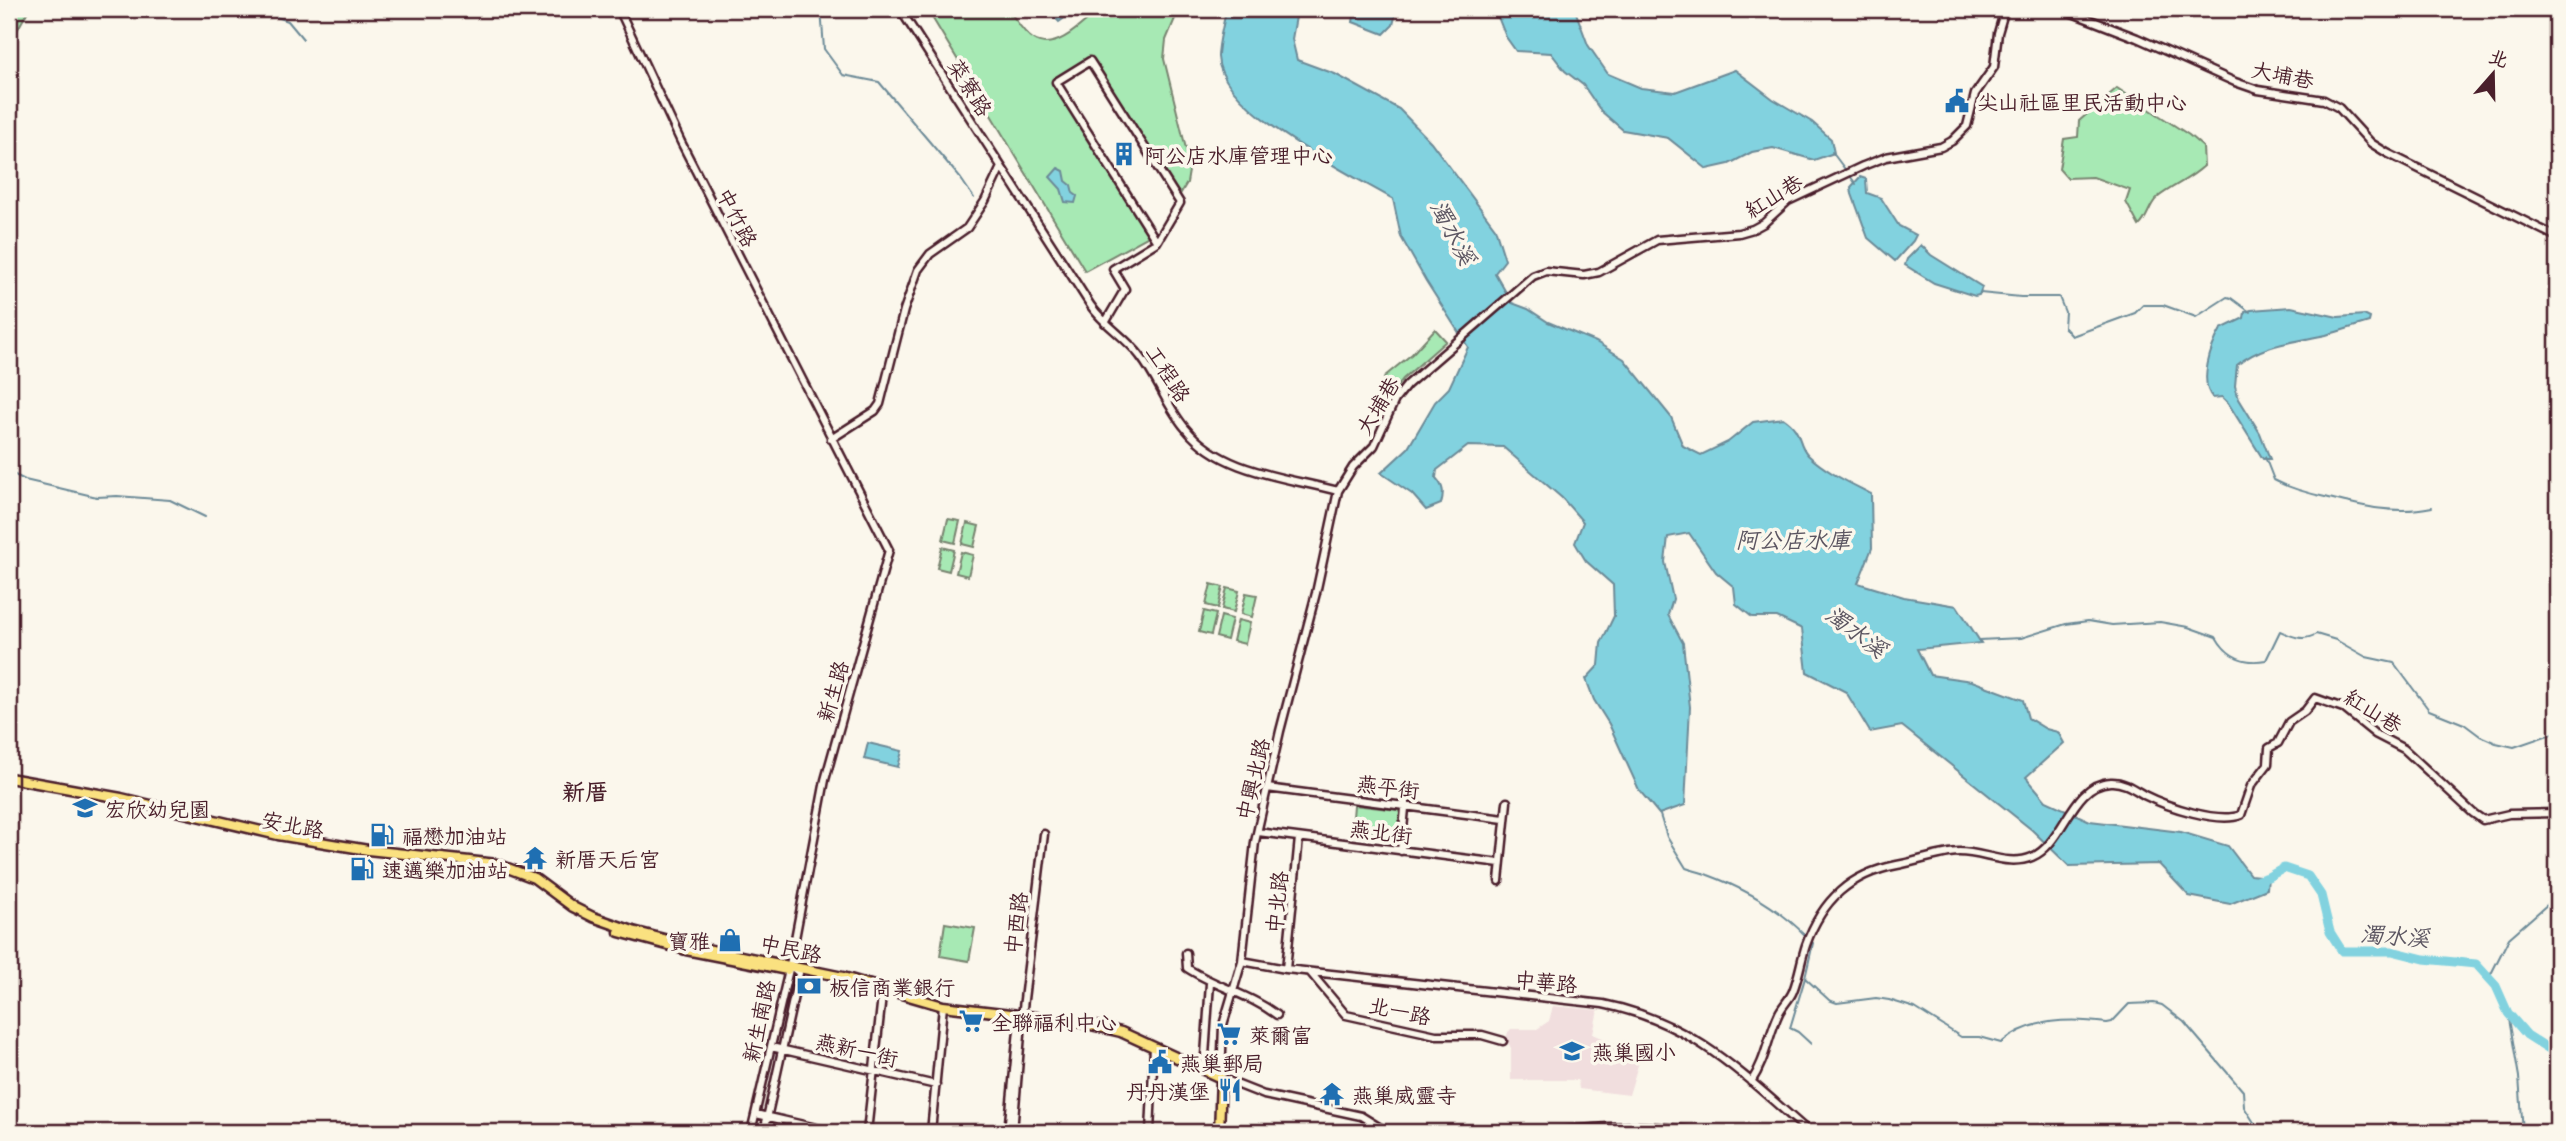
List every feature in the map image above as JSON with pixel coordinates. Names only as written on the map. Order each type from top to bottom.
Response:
[{"type":"main road","name":"安北路","points":[[9,781],[121,797],[278,835],[368,850],[497,864],[525,873],[559,895]]},
{"type":"main road","name":"安北路","points":[[9,781],[120,803],[307,846],[494,869],[533,883],[564,905]]},
{"type":"main road","name":"中民路","points":[[559,895],[573,907],[619,927],[882,989],[942,1009],[1078,1022],[1121,1032],[1221,1078]]},
{"type":"main road","name":"中民路","points":[[564,905],[579,916],[631,936],[686,950],[789,968],[882,989]]},
{"type":"main road","points":[[1219,1132],[1221,1078]]},
{"type":"street","name":"中竹路","points":[[619,9],[681,142],[831,439]]},
{"type":"street","name":"菜寮路","points":[[900,9],[1001,167]]},
{"type":"street","name":"紅山巷","points":[[1452,343],[1533,276],[1546,271],[1584,275],[1599,272],[1657,240],[1739,233],[1753,229],[1765,223],[1788,201],[1848,173],[1886,157],[1941,147],[1958,136],[1970,119],[1975,94],[1993,67],[2005,9]]},
{"type":"street","name":"大埔巷","points":[[2062,9],[2258,90],[2324,100],[2339,108],[2371,143],[2387,153],[2557,237]]},
{"type":"street","points":[[1105,323],[1125,289],[1113,269],[1157,242],[1180,204],[1090,61],[1056,82],[1157,242]]},
{"type":"street","points":[[831,439],[875,411],[880,404],[904,310],[918,270],[930,254],[967,228],[993,186],[1001,167]]},
{"type":"street","name":"工程路","points":[[1001,167],[1091,306],[1105,323],[1135,349],[1184,428],[1225,460],[1242,467],[1338,491]]},
{"type":"street","name":"大埔巷","points":[[1338,491],[1353,467],[1374,446],[1395,400],[1407,385],[1452,343]]},
{"type":"street","name":"新生路","points":[[789,968],[825,780],[889,550],[831,439]]},
{"type":"street","name":"中興北路","points":[[1221,1078],[1223,1025],[1242,961],[1258,832],[1338,491]]},
{"type":"street","name":"紅山巷","points":[[1751,1082],[1762,1066],[1779,1013],[1793,993],[1807,943],[1838,890],[1860,877],[1881,870],[1958,852],[2016,861],[2030,858],[2043,851],[2087,791],[2113,781],[2162,803],[2207,816],[2227,819],[2241,815],[2251,786],[2268,764],[2269,748],[2278,743],[2289,722],[2305,711],[2315,698],[2343,708],[2375,734],[2404,749],[2483,820],[2510,814],[2557,813]]},
{"type":"street","points":[[1401,851],[1406,787]]},
{"type":"street","name":"燕平街","points":[[1267,788],[1504,819]]},
{"type":"street","points":[[1499,881],[1507,802]]},
{"type":"street","name":"燕北街","points":[[1258,832],[1500,863]]},
{"type":"street","name":"中西路","points":[[1010,1132],[1018,1030],[1022,1016],[1044,834]]},
{"type":"street","name":"中北路","points":[[1286,969],[1299,838]]},
{"type":"street","points":[[1186,953],[1187,968],[1210,983],[1259,1002],[1277,1015]]},
{"type":"street","name":"中華路","points":[[1242,961],[1310,972],[1630,1009],[1695,1038],[1809,1132]]},
{"type":"street","name":"新生南路","points":[[751,1132],[789,968]]},
{"type":"street","name":"新生南路","points":[[764,1132],[799,972]]},
{"type":"street","name":"北一路","points":[[1310,972],[1346,1015],[1436,1035],[1482,1035],[1503,1041]]},
{"type":"street","points":[[1204,1070],[1210,983]]},
{"type":"street","points":[[867,1132],[882,989]]},
{"type":"street","points":[[931,1132],[942,1009]]},
{"type":"street","name":"燕新一街","points":[[771,1047],[936,1085]]},
{"type":"street","points":[[1150,1132],[1154,1047]]},
{"type":"street","name":"中民路","points":[[1221,1078],[1264,1095],[1360,1116],[1387,1132]]},
{"type":"street","points":[[756,1114],[834,1132]]},
{"type":"street","points":[[1550,1132],[1592,1127],[1649,1126],[1699,1132]]},
{"type":"shaded area","name":"燕巢國小","points":[[1553,1006],[1598,1010],[1593,1034],[1641,1055],[1629,1095],[1579,1089],[1578,1080],[1511,1080],[1511,1048],[1506,1039],[1508,1032],[1511,1029],[1537,1029],[1549,1021]]},
{"type":"green space","points":[[9,9],[29,9],[9,45]]},
{"type":"green space","points":[[927,9],[1008,9],[1026,33],[1042,43],[1060,40],[1099,9],[1179,9],[1166,40],[1164,59],[1190,165],[1187,183],[1179,196],[1092,57],[1052,83],[1149,236],[1085,271]]},
{"type":"green space","points":[[2117,88],[2203,147],[2204,166],[2157,198],[2139,226],[2126,202],[2130,190],[2093,177],[2067,178],[2059,169],[2064,139],[2078,137],[2079,121]]},
{"type":"green space","points":[[1435,329],[1446,341],[1403,379],[1392,393],[1385,376],[1412,354]]},
{"type":"green space","points":[[948,519],[960,521],[955,543],[943,540]]},
{"type":"green space","points":[[967,523],[979,526],[974,547],[962,544]]},
{"type":"green space","points":[[942,547],[954,550],[949,571],[937,568]]},
{"type":"green space","points":[[961,552],[973,555],[968,576],[956,573]]},
{"type":"green space","points":[[1211,584],[1223,587],[1218,608],[1206,605]]},
{"type":"green space","points":[[1227,588],[1239,591],[1234,612],[1222,609]]},
{"type":"green space","points":[[1246,593],[1257,595],[1252,617],[1241,614]]},
{"type":"green space","points":[[1204,611],[1216,614],[1211,635],[1199,632]]},
{"type":"green space","points":[[1221,616],[1232,619],[1227,640],[1216,637]]},
{"type":"green space","points":[[1238,620],[1250,623],[1245,644],[1233,641]]},
{"type":"green space","points":[[1354,805],[1398,810],[1398,835],[1352,829]]},
{"type":"green space","points":[[945,923],[975,928],[969,961],[940,956]]},
{"type":"water","points":[[1047,9],[1077,9],[1059,22]]},
{"type":"water","name":"阿公店水庫","points":[[1226,9],[1301,9],[1297,11],[1292,39],[1297,60],[1335,74],[1399,109],[1431,142],[1495,228],[1505,260],[1495,273],[1512,303],[1596,342],[1624,359],[1671,417],[1683,446],[1701,455],[1728,442],[1753,422],[1783,418],[1797,432],[1808,455],[1838,477],[1871,494],[1872,548],[1858,583],[1904,597],[1957,606],[1981,643],[1917,649],[1930,675],[1972,681],[2023,700],[2028,718],[2046,729],[2058,732],[2064,743],[2026,777],[2046,801],[2090,821],[2181,832],[2228,846],[2250,875],[2268,877],[2267,889],[2230,904],[2189,896],[2159,864],[2069,866],[2032,830],[1902,726],[1870,732],[1846,692],[1807,672],[1802,629],[1777,617],[1752,617],[1736,604],[1734,587],[1716,572],[1689,533],[1668,537],[1665,562],[1673,599],[1668,615],[1683,643],[1690,707],[1685,805],[1659,814],[1639,790],[1586,679],[1599,665],[1601,643],[1614,616],[1613,585],[1586,561],[1575,543],[1583,522],[1562,498],[1503,447],[1468,446],[1437,470],[1436,478],[1441,484],[1443,497],[1441,504],[1426,510],[1412,494],[1381,473],[1408,448],[1435,402],[1449,388],[1468,347],[1401,237],[1393,199],[1319,157],[1263,119],[1240,98],[1224,77],[1218,57]]},
{"type":"water","points":[[1355,9],[1397,9],[1393,25],[1384,34],[1353,22]]},
{"type":"water","points":[[1467,9],[1577,9],[1575,10],[1588,45],[1608,74],[1641,88],[1675,92],[1735,70],[1773,99],[1812,122],[1831,139],[1834,153],[1814,160],[1773,148],[1752,152],[1729,164],[1707,169],[1668,138],[1623,130],[1601,111],[1583,85],[1565,71],[1551,53],[1516,51],[1506,37],[1498,17]]},
{"type":"water","points":[[1058,168],[1064,171],[1066,181],[1077,196],[1075,203],[1065,202],[1061,189],[1050,177]]},
{"type":"water","points":[[1860,177],[1866,179],[1867,193],[1881,198],[1899,226],[1916,235],[1895,261],[1868,238],[1851,187]]},
{"type":"water","points":[[1921,245],[1931,255],[1982,287],[1979,295],[1934,283],[1905,265],[1907,259]]},
{"type":"water","points":[[2291,307],[2338,317],[2364,315],[2370,318],[2369,322],[2337,332],[2268,348],[2237,365],[2235,386],[2239,399],[2260,433],[2270,459],[2263,459],[2228,403],[2222,397],[2213,398],[2206,374],[2213,345],[2221,329],[2244,318],[2245,312],[2251,310]]},
{"type":"water","points":[[868,743],[902,751],[898,767],[864,759]]},
{"type":"waterway","points":[[269,9],[272,15],[288,21],[303,39]]},
{"type":"waterway","points":[[821,9],[824,49],[843,75],[879,82],[974,198]]},
{"type":"waterway","points":[[1832,152],[1856,184]]},
{"type":"waterway","points":[[1980,293],[2059,297],[2065,312],[2064,327],[2072,336],[2135,313],[2143,305],[2163,305],[2196,317],[2227,297],[2250,312]]},
{"type":"waterway","points":[[2265,457],[2274,480],[2299,490],[2378,508],[2405,510],[2432,507]]},
{"type":"waterway","points":[[9,472],[25,480],[97,497],[170,500],[205,517]]},
{"type":"waterway","points":[[1979,640],[2021,638],[2066,624],[2088,621],[2112,625],[2160,622],[2188,627],[2216,637],[2220,644],[2237,658],[2258,661],[2266,660],[2280,631],[2302,638],[2316,634],[2336,640],[2366,657],[2394,663],[2429,710],[2464,724],[2480,736],[2496,743],[2514,747],[2557,732]]},
{"type":"waterway","points":[[1660,815],[1667,837],[1686,868],[1722,880],[1749,893],[1785,917],[1807,937]]},
{"type":"waterway","name":"濁水溪","points":[[2258,880],[2284,868],[2308,876],[2321,895],[2330,932],[2342,951],[2392,951],[2424,959],[2476,964],[2496,986],[2508,1013],[2527,1035],[2557,1054]]},
{"type":"waterway","points":[[2489,978],[2509,938],[2557,896]]},
{"type":"waterway","points":[[1811,941],[1813,943],[1805,978],[1829,1000],[1837,1003],[1876,998],[1889,1000],[1915,1008],[1961,1037],[1979,1037],[2001,1043],[2038,1024],[2079,1020],[2107,1023],[2112,1022],[2129,1004],[2162,1005],[2184,1022],[2243,1091],[2244,1107],[2255,1124],[2256,1132]]},
{"type":"waterway","points":[[1805,978],[1790,1028],[1811,1044]]},
{"type":"waterway","points":[[2508,1013],[2519,1077],[2523,1132]]},
{"type":"place","name":"尖山社區里民活動中心","points":[[1957,101]]},
{"type":"place","name":"阿公店水庫管理中心","points":[[1124,154]]},
{"type":"place","name":"宏欣幼兒園","points":[[85,808]]},
{"type":"place","name":"福懋加油站","points":[[382,835]]},
{"type":"place","name":"新厝天后宮","points":[[535,858]]},
{"type":"place","name":"速邁樂加油站","points":[[362,869]]},
{"type":"place","name":"寶雅","points":[[730,940]]},
{"type":"place","name":"板信商業銀行","points":[[809,986]]},
{"type":"place","name":"全聯福利中心","points":[[971,1021]]},
{"type":"place","name":"萊爾富","points":[[1229,1034]]},
{"type":"place","name":"燕巢國小","points":[[1572,1051]]},
{"type":"place","name":"燕巢郵局","points":[[1160,1062]]},
{"type":"place","name":"丹丹漢堡","points":[[1230,1090]]},
{"type":"place","name":"燕巢威靈寺","points":[[1332,1094]]},
{"type":"district","name":"新厝","points":[[585,791]]}]
